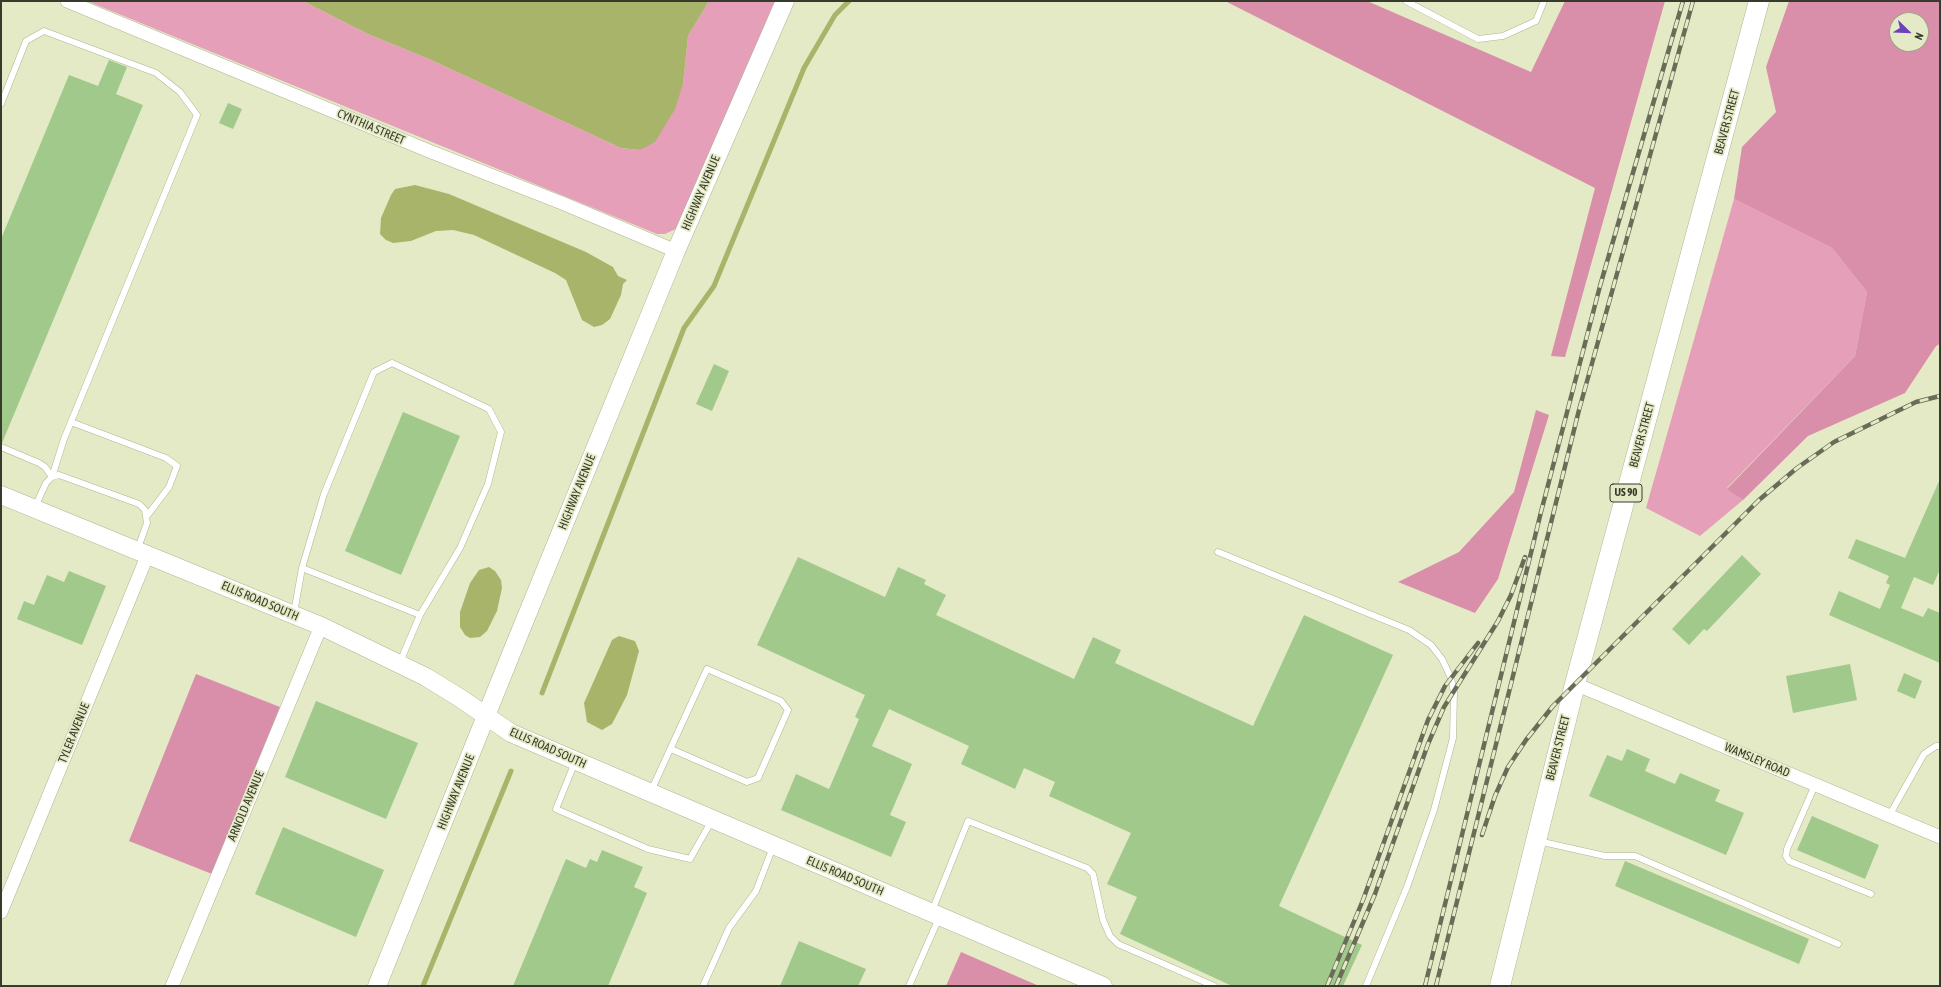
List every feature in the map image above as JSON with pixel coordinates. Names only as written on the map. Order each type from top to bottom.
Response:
[{"type":"main road","name":"BEAVER STREET","points":[[1500,986],[1575,684],[1759,1]]},
{"type":"street","name":"CYNTHIA STREET","points":[[66,1],[676,251]]},
{"type":"street","name":"HIGHWAY AVENUE","points":[[377,986],[676,251],[785,1]]},
{"type":"street","name":"ELLIS ROAD SOUTH","points":[[1,495],[321,626],[400,663],[460,698],[511,733],[1103,986]]},
{"type":"street","name":"TYLER AVENUE","points":[[1,912],[142,552]]},
{"type":"street","name":"ARNOLD AVENUE","points":[[172,986],[321,626]]},
{"type":"street","name":"WAMSLEY ROAD","points":[[1575,684],[1940,837]]},
{"type":"lane","points":[[1406,1],[1478,39],[1503,36],[1536,21],[1544,1]]},
{"type":"lane","points":[[1,104],[26,41],[44,31],[156,73],[180,92],[197,115],[71,422],[52,477]]},
{"type":"lane","points":[[294,615],[302,568],[324,494],[374,372],[392,364],[489,409],[501,432],[488,484],[460,548],[420,615],[400,663]]},
{"type":"lane","points":[[71,422],[166,458],[177,466],[169,487],[147,516]]},
{"type":"lane","points":[[1,447],[46,467],[52,477]]},
{"type":"lane","points":[[34,508],[46,483],[52,477],[59,474],[139,504],[147,516],[142,552]]},
{"type":"lane","points":[[1218,552],[1409,630],[1431,645],[1442,659],[1451,678],[1454,692],[1453,738],[1434,810],[1407,886],[1366,986]]},
{"type":"lane","points":[[302,568],[420,615]]},
{"type":"lane","points":[[651,793],[706,669],[781,702],[788,710],[758,778],[747,782],[671,749]]},
{"type":"lane","points":[[1888,816],[1924,754],[1936,746],[1940,746]]},
{"type":"lane","points":[[576,761],[556,809],[648,849],[690,859],[713,819]]},
{"type":"lane","points":[[1815,785],[1787,849],[1786,856],[1789,861],[1871,894]]},
{"type":"lane","points":[[909,986],[968,821],[1087,868],[1093,874],[1102,920],[1110,936],[1118,944],[1214,986]]},
{"type":"lane","points":[[1535,841],[1605,856],[1635,856],[1838,944]]},
{"type":"lane","points":[[703,986],[729,928],[756,891],[774,845]]},
{"type":"shaded area","points":[[87,1],[303,1],[368,34],[429,59],[621,148],[640,150],[683,84],[688,36],[709,1],[776,1],[680,227],[665,234],[657,234]]},
{"type":"shaded area","points":[[303,1],[709,1],[688,36],[683,84],[675,109],[655,142],[640,150],[621,148],[429,59],[368,34]]},
{"type":"shaded area","points":[[1225,1],[1367,1],[1531,72],[1565,1],[1665,1],[1565,357],[1551,356],[1595,188]]},
{"type":"shaded area","points":[[1789,1],[1940,1],[1940,344],[1936,346],[1905,393],[1808,436],[1743,500],[1727,489],[1855,356],[1867,292],[1832,248],[1734,199],[1742,147],[1776,112],[1766,67]]},
{"type":"shaded area","points":[[415,185],[449,194],[586,252],[613,267],[618,276],[627,280],[623,284],[621,295],[610,319],[602,325],[594,327],[582,320],[566,280],[555,273],[474,235],[453,230],[436,231],[411,241],[393,243],[386,240],[380,234],[381,218],[391,195],[395,189]]},
{"type":"shaded area","points":[[1734,199],[1832,248],[1867,292],[1855,356],[1727,488],[1743,500],[1700,536],[1646,508]]},
{"type":"shaded area","points":[[1536,410],[1549,415],[1498,579],[1475,613],[1398,582],[1459,552],[1514,492]]},
{"type":"shaded area","points":[[489,567],[495,571],[501,580],[502,588],[497,611],[487,631],[480,637],[470,638],[465,635],[460,627],[460,612],[470,583],[479,570]]},
{"type":"shaded area","points":[[619,636],[635,641],[639,651],[627,695],[612,724],[602,730],[587,722],[584,703],[612,640]]},
{"type":"shaded area","points":[[196,674],[280,707],[212,874],[129,841]]},
{"type":"shaded area","points":[[961,952],[1039,986],[946,986]]},
{"type":"building","points":[[109,60],[127,67],[116,94],[143,105],[1,443],[1,239],[69,75],[98,86]]},
{"type":"building","points":[[228,103],[242,109],[233,129],[219,123]]},
{"type":"building","points":[[714,364],[729,371],[712,411],[696,404]]},
{"type":"building","points":[[403,412],[460,436],[401,575],[345,551]]},
{"type":"building","points":[[1940,479],[1940,569],[1933,585],[1914,577],[1901,608],[1923,617],[1928,608],[1940,613],[1940,663],[1829,615],[1839,591],[1880,609],[1890,585],[1886,583],[1889,576],[1848,558],[1856,539],[1905,558]]},
{"type":"building","points":[[1742,555],[1761,574],[1707,631],[1704,629],[1689,645],[1672,629]]},
{"type":"building","points":[[798,557],[885,597],[898,567],[926,580],[924,584],[946,595],[936,615],[1074,679],[1093,637],[1121,650],[1115,663],[1253,726],[1304,615],[1393,655],[1279,906],[1362,945],[1343,986],[1232,986],[1120,934],[1137,897],[1107,884],[1131,833],[1049,796],[1055,782],[1024,768],[1015,789],[961,764],[969,746],[889,709],[872,746],[912,764],[890,815],[906,822],[891,857],[781,810],[796,774],[829,789],[859,719],[855,717],[865,695],[757,645]]},
{"type":"building","points":[[69,571],[106,586],[82,645],[17,619],[24,601],[34,605],[47,575],[64,582]]},
{"type":"building","points":[[1850,664],[1857,700],[1793,713],[1786,676]]},
{"type":"building","points":[[1904,673],[1922,681],[1915,699],[1897,691]]},
{"type":"building","points":[[316,701],[418,743],[386,819],[285,777]]},
{"type":"building","points":[[1627,749],[1650,759],[1645,771],[1675,784],[1680,773],[1720,790],[1715,801],[1744,813],[1726,855],[1589,796],[1607,755],[1622,761]]},
{"type":"building","points":[[1812,816],[1879,845],[1865,879],[1797,850]]},
{"type":"building","points":[[283,827],[384,870],[356,937],[255,894]]},
{"type":"building","points":[[602,850],[643,867],[634,887],[647,893],[608,986],[513,986],[566,859],[586,868],[590,859],[597,862]]},
{"type":"building","points":[[1625,861],[1809,939],[1799,964],[1615,886]]},
{"type":"building","points":[[799,941],[866,969],[858,986],[780,986]]},
{"type":"waterway","points":[[542,693],[684,328],[714,286],[804,68],[835,15],[849,1]]},
{"type":"waterway","points":[[423,986],[511,771]]},
{"type":"railway","points":[[1425,986],[1541,512],[1600,286],[1683,1]]},
{"type":"railway","points":[[1436,986],[1579,410],[1693,1]]},
{"type":"railway","points":[[1482,835],[1495,796],[1508,767],[1526,740],[1553,706],[1759,500],[1797,468],[1834,442],[1916,402],[1940,396]]},
{"type":"railway","points":[[1336,986],[1375,894],[1428,744],[1444,707],[1498,621],[1511,595],[1525,557]]},
{"type":"railway","points":[[1327,986],[1363,900],[1428,720],[1445,686],[1478,643]]}]
